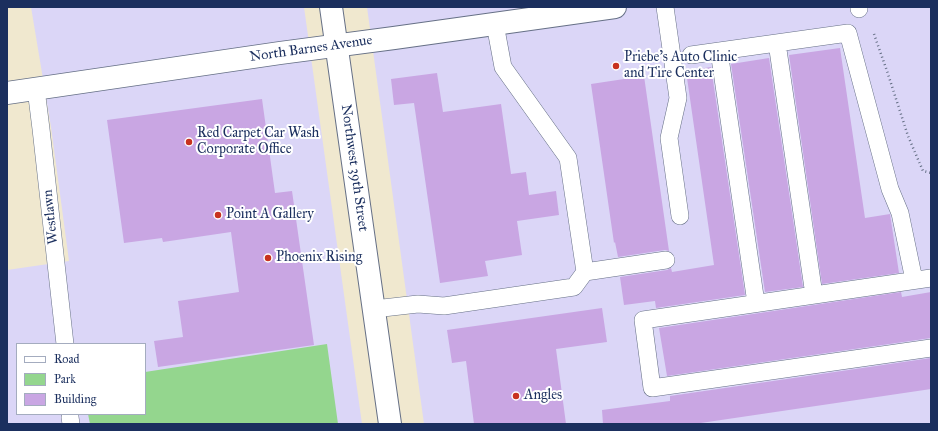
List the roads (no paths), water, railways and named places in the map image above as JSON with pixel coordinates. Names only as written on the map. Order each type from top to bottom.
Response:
[{"type":"street","name":"Northwest 39th Street","points":[[332,7],[390,424]]},
{"type":"street","name":"North Barnes Avenue","points":[[7,93],[280,53],[495,24],[542,12],[615,7]]},
{"type":"lane","points":[[665,7],[678,98],[668,138],[680,216]]},
{"type":"lane","points":[[374,309],[418,304],[444,306],[574,287],[585,272],[568,158],[502,67],[495,24]]},
{"type":"lane","points":[[690,55],[848,33],[890,189],[900,213],[914,280]]},
{"type":"lane","points":[[777,43],[814,295]]},
{"type":"lane","points":[[719,51],[756,303]]},
{"type":"lane","name":"Westlawn","points":[[36,89],[65,343]]},
{"type":"lane","points":[[585,272],[666,260]]},
{"type":"lane","points":[[931,278],[643,320],[652,388],[931,348]]},
{"type":"place","name":"Priebe's Auto Clinic and Tire Center","points":[[616,66]]},
{"type":"place","name":"Red Carpet Car Wash Corporate Office","points":[[189,142]]},
{"type":"place","name":"Point A Gallery","points":[[218,215]]},
{"type":"place","name":"Phoenix Rising","points":[[268,258]]},
{"type":"place","name":"Angles","points":[[516,396]]}]
